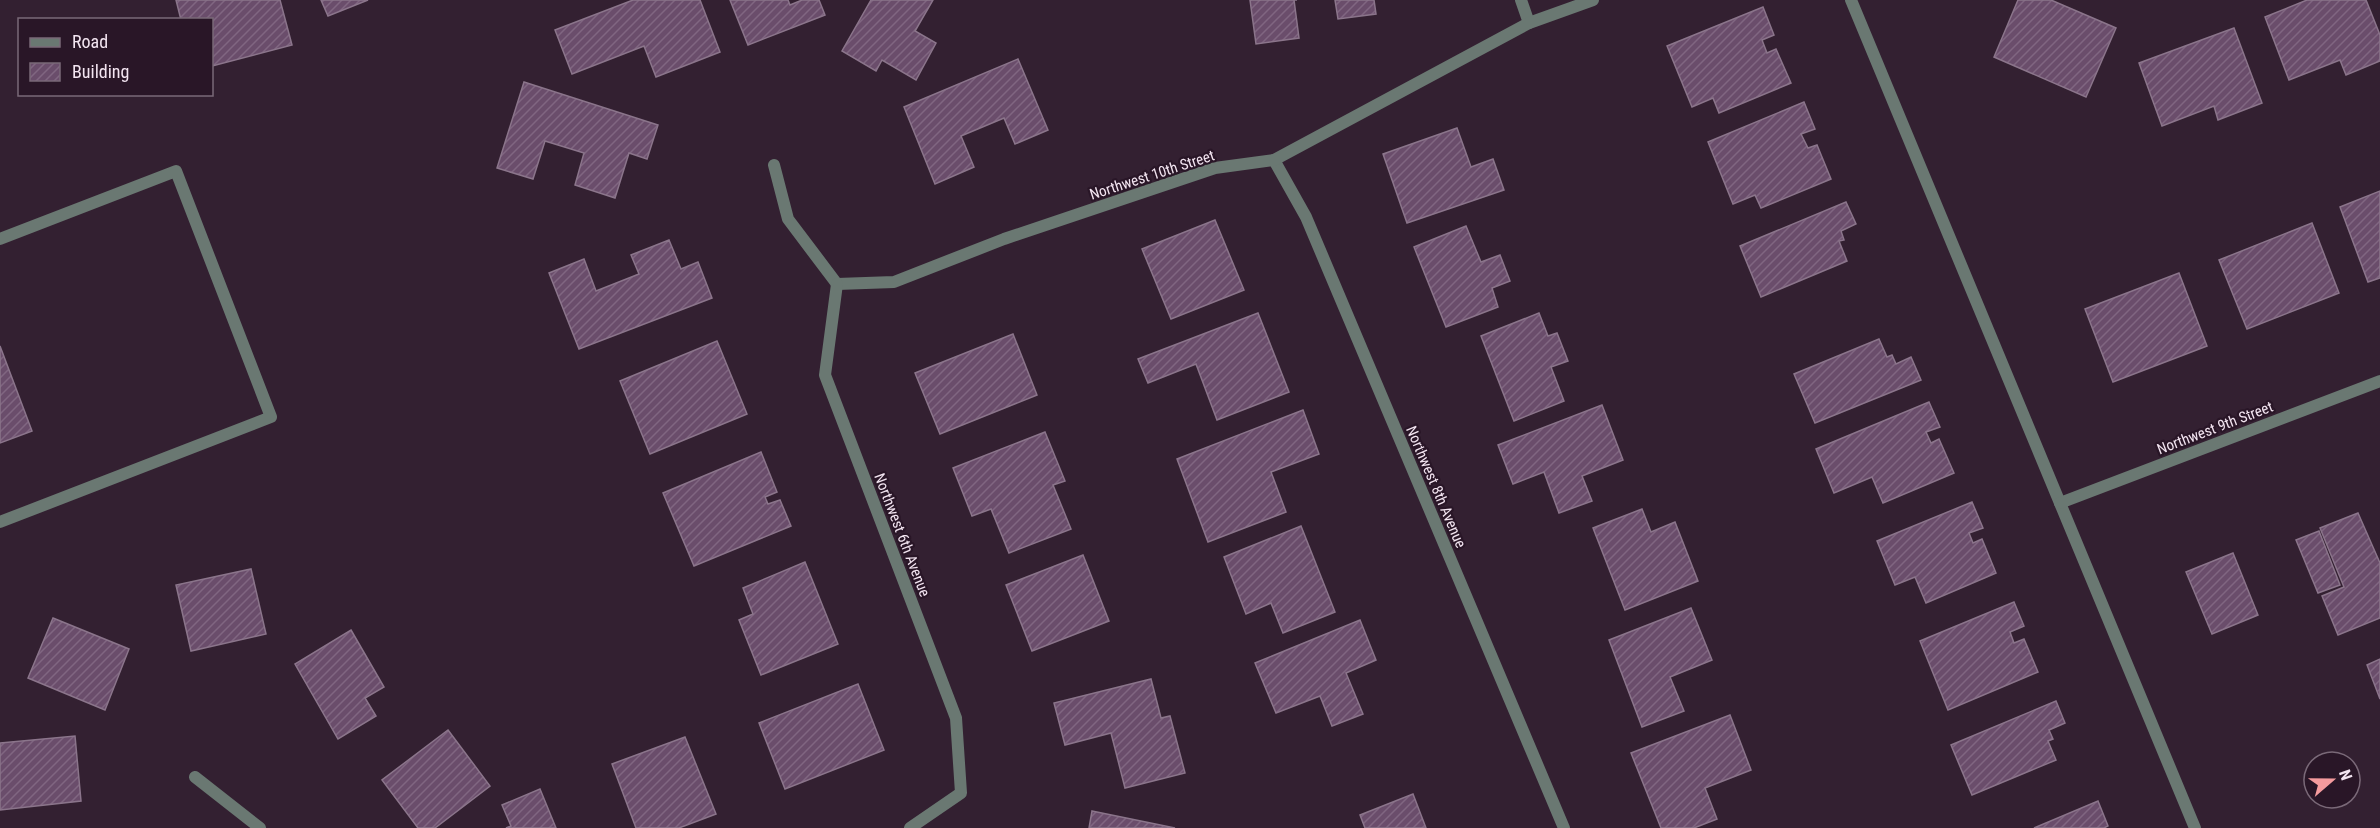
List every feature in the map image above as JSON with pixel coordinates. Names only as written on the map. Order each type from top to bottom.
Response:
[{"type":"street","points":[[1521,0],[1529,23]]},
{"type":"street","name":"Northwest 10th Street","points":[[837,284],[894,282],[1004,239],[1215,168],[1274,160],[1529,23],[1593,0]]},
{"type":"street","points":[[1851,0],[2195,828]]},
{"type":"street","name":"Northwest 8th Avenue","points":[[1274,160],[1306,217],[1564,828]]},
{"type":"street","points":[[774,165],[788,219],[837,284]]},
{"type":"street","points":[[0,239],[176,171],[271,417],[0,522]]},
{"type":"street","name":"Northwest 6th Avenue","points":[[837,284],[825,375],[956,718],[961,793],[910,828]]},
{"type":"street","name":"Northwest 9th Street","points":[[2060,503],[2380,381]]},
{"type":"street","points":[[195,777],[261,828]]},
{"type":"building","points":[[176,0],[280,0],[292,45],[213,66],[213,18],[180,18]]},
{"type":"building","points":[[321,0],[368,0],[328,16]]},
{"type":"building","points":[[633,0],[700,0],[720,52],[656,77],[644,46],[572,74],[555,30]]},
{"type":"building","points":[[730,0],[788,0],[790,5],[802,0],[819,0],[825,15],[748,45]]},
{"type":"building","points":[[871,0],[933,0],[915,31],[936,43],[916,80],[882,60],[876,71],[842,51]]},
{"type":"building","points":[[1250,0],[1294,0],[1299,38],[1256,44]]},
{"type":"building","points":[[1335,0],[1374,0],[1376,14],[1338,19]]},
{"type":"building","points":[[2018,0],[2051,0],[2116,28],[2086,97],[1994,57]]},
{"type":"building","points":[[2307,0],[2366,0],[2380,35],[2380,61],[2346,75],[2340,60],[2289,80],[2265,17]]},
{"type":"building","points":[[1763,7],[1774,35],[1762,40],[1767,53],[1776,49],[1791,83],[1719,113],[1713,98],[1692,107],[1667,46]]},
{"type":"building","points":[[2234,28],[2262,103],[2218,120],[2214,106],[2162,126],[2139,63]]},
{"type":"building","points":[[1018,59],[1048,130],[1015,144],[1004,118],[961,136],[974,167],[935,184],[904,107]]},
{"type":"building","points":[[524,82],[658,125],[647,159],[629,153],[615,198],[575,185],[584,153],[545,141],[533,179],[497,168]]},
{"type":"building","points":[[1804,102],[1815,129],[1801,134],[1808,148],[1817,145],[1831,179],[1761,208],[1755,195],[1733,204],[1708,142]]},
{"type":"building","points":[[1457,128],[1471,167],[1493,159],[1504,190],[1407,223],[1383,154]]},
{"type":"building","points":[[2380,191],[2380,278],[2368,282],[2340,207]]},
{"type":"building","points":[[1846,202],[1856,224],[1841,231],[1844,240],[1839,241],[1847,261],[1761,297],[1740,246]]},
{"type":"building","points":[[1215,220],[1244,290],[1171,319],[1142,249]]},
{"type":"building","points":[[2312,223],[2339,293],[2247,329],[2219,260]]},
{"type":"building","points":[[1466,226],[1481,262],[1500,255],[1510,281],[1492,288],[1498,307],[1446,327],[1414,247]]},
{"type":"building","points":[[669,240],[681,269],[698,262],[712,298],[579,349],[549,273],[584,259],[596,291],[639,274],[631,255]]},
{"type":"building","points":[[2179,273],[2207,346],[2113,382],[2085,309]]},
{"type":"building","points":[[1258,313],[1289,392],[1217,420],[1196,364],[1148,383],[1138,359]]},
{"type":"building","points":[[1539,313],[1548,336],[1557,333],[1568,361],[1551,367],[1564,401],[1514,421],[1481,336]]},
{"type":"building","points":[[1013,334],[1037,395],[940,434],[915,373]]},
{"type":"building","points":[[1879,339],[1887,357],[1892,355],[1896,364],[1911,357],[1921,380],[1815,423],[1794,374]]},
{"type":"building","points":[[717,341],[747,414],[650,454],[620,381]]},
{"type":"building","points":[[0,346],[32,431],[0,443]]},
{"type":"building","points":[[1929,402],[1940,427],[1926,432],[1931,443],[1939,439],[1954,473],[1883,503],[1872,477],[1834,493],[1816,449]]},
{"type":"building","points":[[1602,405],[1623,460],[1582,476],[1592,501],[1559,513],[1544,472],[1513,484],[1498,445]]},
{"type":"building","points":[[1303,410],[1319,454],[1271,472],[1286,512],[1208,542],[1177,459]]},
{"type":"building","points":[[1045,432],[1065,481],[1053,485],[1071,529],[1009,553],[991,509],[972,516],[953,468]]},
{"type":"building","points":[[761,452],[777,492],[765,497],[768,504],[780,500],[791,526],[694,566],[663,493]]},
{"type":"building","points":[[1972,502],[1983,528],[1969,533],[1973,543],[1982,539],[1996,573],[1926,603],[1915,577],[1895,585],[1877,541]]},
{"type":"building","points":[[1642,509],[1651,532],[1675,522],[1698,581],[1625,610],[1593,528]]},
{"type":"building","points":[[2358,513],[2380,563],[2380,618],[2338,635],[2322,596],[2344,587],[2320,528]]},
{"type":"building","points":[[1301,526],[1335,612],[1283,633],[1271,603],[1246,614],[1224,557]]},
{"type":"building","points":[[2319,531],[2340,585],[2318,593],[2296,540]]},
{"type":"building","points":[[2233,553],[2258,615],[2212,634],[2186,572]]},
{"type":"building","points":[[1083,555],[1109,621],[1032,651],[1006,585]]},
{"type":"building","points":[[805,562],[838,644],[761,675],[739,620],[753,614],[743,588]]},
{"type":"building","points":[[251,569],[266,634],[191,651],[176,585]]},
{"type":"building","points":[[2014,602],[2024,626],[2010,632],[2014,643],[2024,639],[2038,672],[1948,710],[1920,641]]},
{"type":"building","points":[[1691,608],[1712,660],[1670,677],[1684,711],[1642,727],[1609,640]]},
{"type":"building","points":[[53,618],[129,649],[105,710],[28,678]]},
{"type":"building","points":[[1360,620],[1376,660],[1346,673],[1363,714],[1332,726],[1320,696],[1276,713],[1255,663]]},
{"type":"building","points":[[351,630],[384,687],[365,698],[376,716],[338,739],[295,664]]},
{"type":"building","points":[[2380,659],[2380,699],[2367,665]]},
{"type":"building","points":[[1151,679],[1161,718],[1170,716],[1185,773],[1125,788],[1111,733],[1065,745],[1054,703]]},
{"type":"building","points":[[858,684],[884,750],[785,789],[759,723]]},
{"type":"building","points":[[2056,701],[2065,723],[2049,730],[2053,739],[2048,741],[2056,760],[1972,795],[1951,745]]},
{"type":"building","points":[[1730,715],[1751,770],[1705,788],[1717,819],[1694,828],[1661,828],[1631,753]]},
{"type":"building","points":[[448,730],[490,786],[435,828],[418,828],[382,780]]},
{"type":"building","points":[[75,736],[81,801],[0,810],[0,743]]},
{"type":"building","points":[[685,737],[716,814],[679,828],[636,828],[612,764]]},
{"type":"building","points":[[540,789],[556,828],[506,828],[511,826],[502,805]]},
{"type":"building","points":[[1413,794],[1426,828],[1365,828],[1360,815]]},
{"type":"building","points":[[2098,801],[2108,826],[2104,828],[2034,828]]},
{"type":"building","points":[[1092,811],[1175,828],[1089,828]]}]
